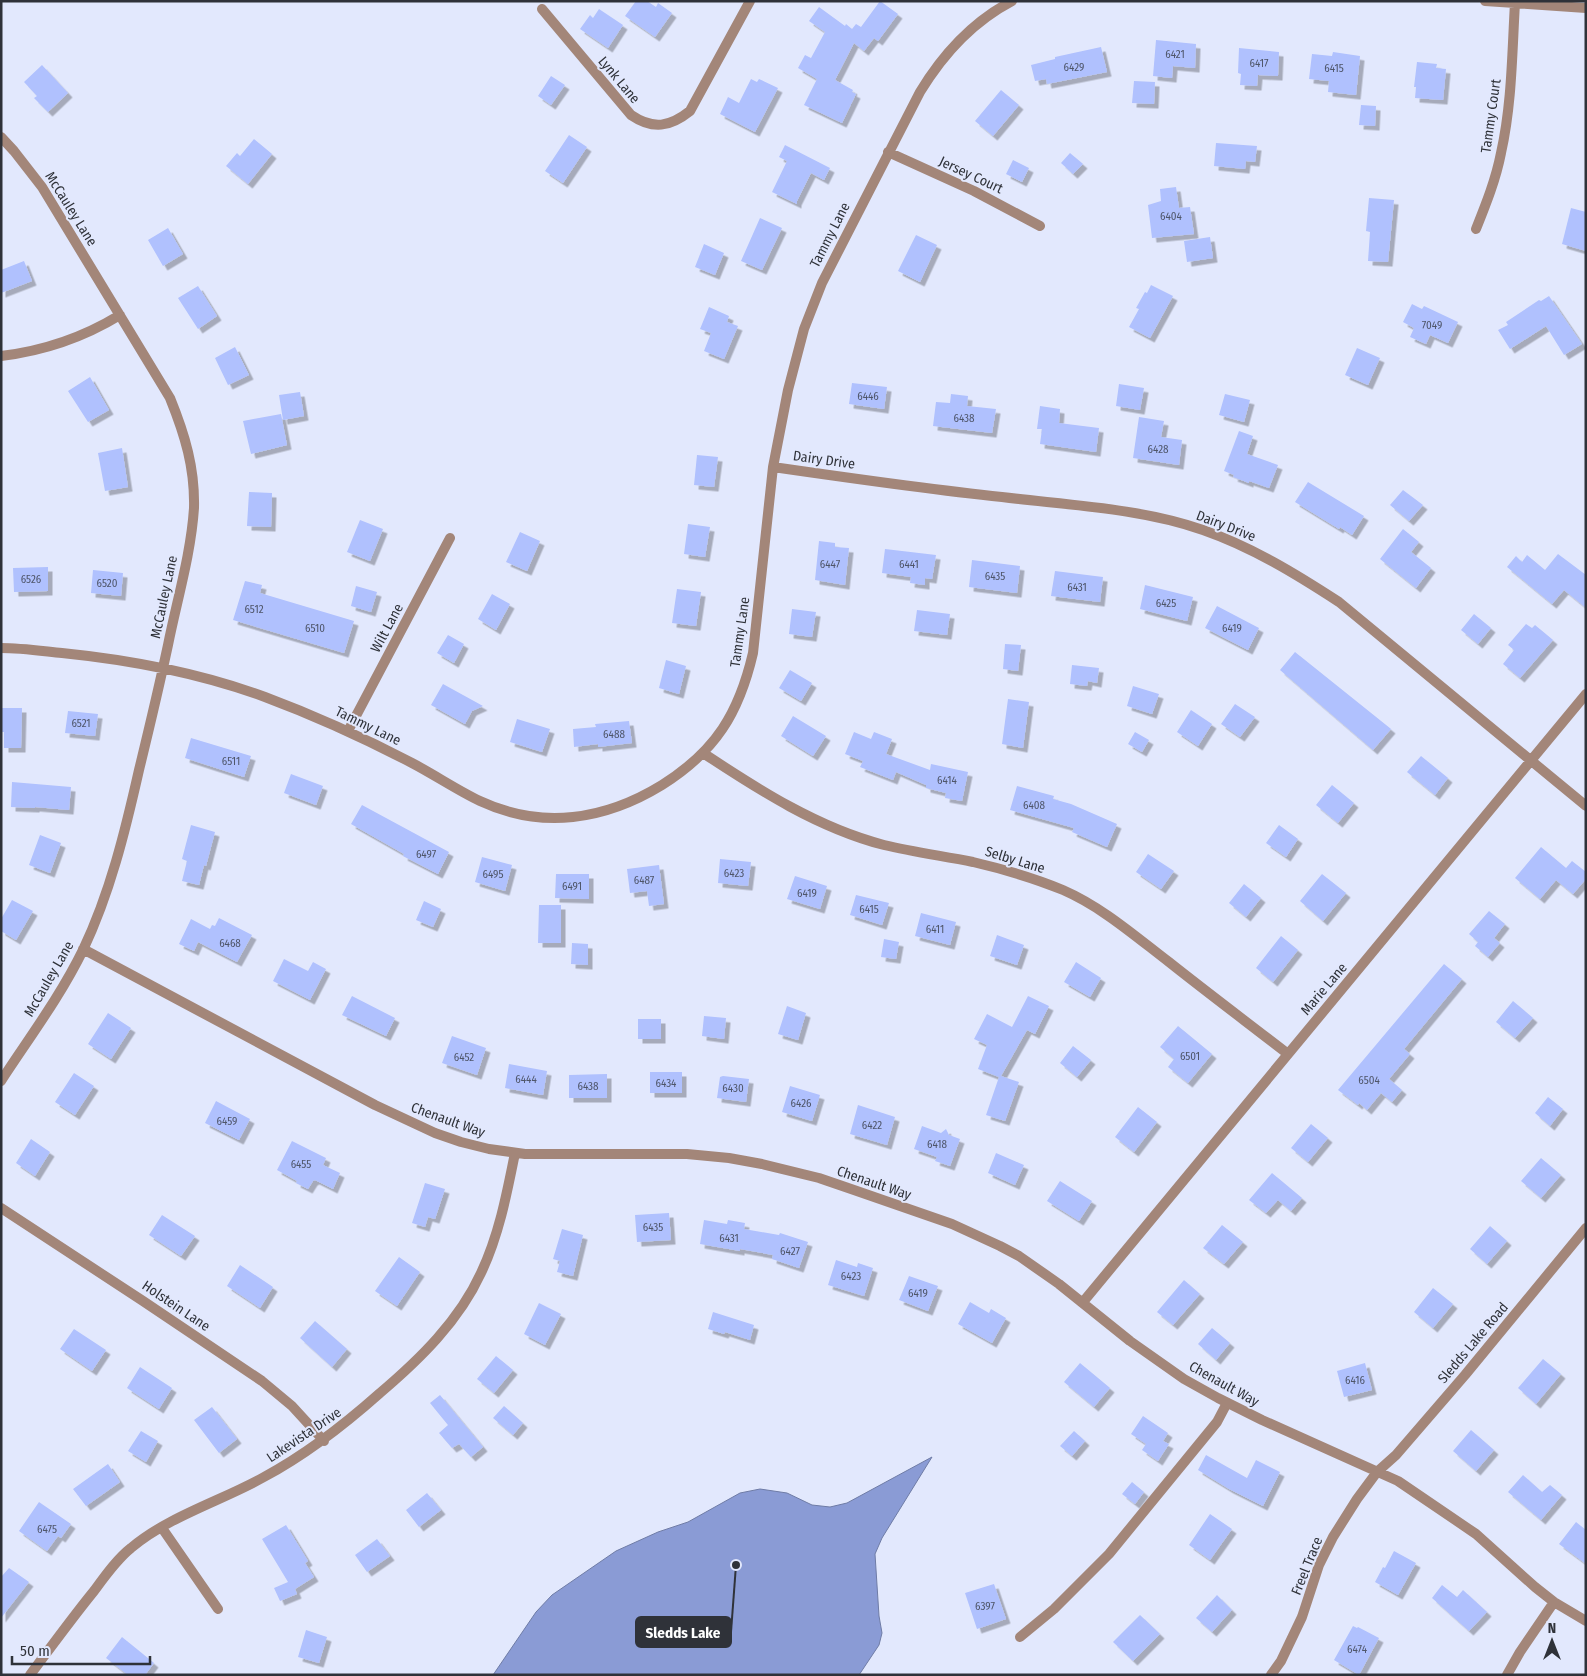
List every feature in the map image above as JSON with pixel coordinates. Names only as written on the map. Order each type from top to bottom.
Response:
[{"type":"street","name":"Lynk Lane","points":[[542,9],[631,115],[640,121],[653,125],[666,124],[679,119],[690,111],[750,1]]},
{"type":"street","name":"Tammy Lane","points":[[1,648],[89,656],[163,667],[196,675],[262,696],[348,731],[413,763],[480,801],[510,813],[542,818],[569,818],[592,814],[647,794],[675,777],[703,753],[721,733],[736,708],[746,681],[752,653],[773,468],[788,390],[804,329],[822,283],[888,152],[934,69],[954,44],[976,25],[1012,1]]},
{"type":"street","points":[[1485,1],[1586,8]]},
{"type":"street","name":"Tammy Court","points":[[1476,229],[1490,195],[1501,152],[1508,108],[1515,3]]},
{"type":"street","name":"McCauley Lane","points":[[1,138],[14,151],[42,187],[170,398],[184,433],[193,476],[194,508],[190,539],[163,667],[121,848],[105,897],[83,949],[46,1016],[1,1081]]},
{"type":"street","name":"Jersey Court","points":[[888,152],[974,191],[1040,226]]},
{"type":"street","points":[[1,356],[50,346],[83,334],[120,314]]},
{"type":"street","name":"Dairy Drive","points":[[773,468],[960,493],[1089,507],[1154,517],[1202,530],[1248,548],[1302,577],[1339,602],[1586,806]]},
{"type":"street","name":"Wilt Lane","points":[[348,731],[450,538]]},
{"type":"street","name":"Marie Lane","points":[[1083,1302],[1586,694]]},
{"type":"street","name":"Selby Lane","points":[[703,753],[753,786],[806,815],[846,833],[884,845],[973,862],[1029,878],[1090,904],[1121,924],[1288,1054]]},
{"type":"street","name":"Chenault Way","points":[[83,949],[375,1105],[435,1133],[461,1142],[515,1153],[687,1154],[729,1158],[819,1178],[952,1224],[1019,1256],[1184,1379],[1262,1420],[1398,1482],[1476,1534],[1535,1587],[1554,1602],[1586,1621]]},
{"type":"street","name":"Lakevista Drive","points":[[30,1675],[100,1583],[130,1548],[184,1515],[264,1478],[324,1441],[403,1374],[444,1331],[465,1303],[482,1272],[506,1200],[515,1153]]},
{"type":"street","name":"Holstein Lane","points":[[1,1208],[262,1381],[292,1406],[324,1441]]},
{"type":"street","name":"Sledds Lake Road","points":[[1377,1472],[1396,1454],[1465,1376],[1586,1228]]},
{"type":"street","points":[[1020,1636],[1054,1609],[1108,1554],[1217,1422],[1227,1403]]},
{"type":"street","name":"Freel Trace","points":[[1270,1675],[1281,1661],[1294,1635],[1320,1565],[1333,1537],[1377,1472]]},
{"type":"street","points":[[162,1528],[218,1609]]},
{"type":"street","points":[[1507,1675],[1520,1652],[1554,1602]]},
{"type":"water","points":[[932,1457],[882,1538],[875,1554],[882,1633],[879,1645],[859,1675],[493,1675],[536,1612],[552,1595],[616,1551],[658,1532],[688,1522],[740,1493],[760,1489],[787,1493],[812,1505],[830,1507],[847,1503]]},
{"type":"building","points":[[636,1],[647,1],[656,7],[658,3],[672,13],[655,37],[625,16]]},
{"type":"building","points":[[880,1],[898,14],[878,41],[874,38],[864,51],[854,43],[835,80],[853,90],[852,92],[856,94],[842,123],[804,105],[817,79],[798,68],[805,55],[811,58],[825,32],[809,21],[819,7],[852,29],[856,24],[861,27]]},
{"type":"building","points":[[599,9],[623,25],[608,48],[580,29],[590,15],[593,18]]},
{"type":"building","points":[[1156,40],[1196,44],[1195,68],[1173,66],[1172,78],[1153,76]]},
{"type":"building","points":[[1101,47],[1107,72],[1047,84],[1046,79],[1035,81],[1031,65],[1055,59],[1055,57]]},
{"type":"building","points":[[1239,48],[1279,52],[1278,76],[1258,75],[1257,86],[1240,85],[1241,74],[1238,73]]},
{"type":"building","points":[[1333,52],[1360,56],[1356,95],[1328,92],[1329,81],[1309,79],[1312,54],[1332,56]]},
{"type":"building","points":[[1417,62],[1437,64],[1436,68],[1446,69],[1443,100],[1415,98],[1416,87],[1414,87]]},
{"type":"building","points":[[42,65],[68,93],[48,112],[34,98],[37,96],[24,82]]},
{"type":"building","points":[[551,76],[565,85],[551,105],[538,96]]},
{"type":"building","points":[[751,79],[757,82],[759,79],[778,88],[755,132],[720,114],[728,97],[739,103]]},
{"type":"building","points":[[1134,81],[1155,82],[1154,104],[1132,103]]},
{"type":"building","points":[[1001,90],[1019,105],[993,136],[975,121]]},
{"type":"building","points":[[1361,105],[1376,106],[1375,126],[1359,125]]},
{"type":"building","points":[[569,135],[587,147],[563,183],[545,171]]},
{"type":"building","points":[[254,139],[272,154],[248,184],[226,166],[237,153],[240,156]]},
{"type":"building","points":[[1216,143],[1257,146],[1255,162],[1246,161],[1245,169],[1214,166]]},
{"type":"building","points":[[785,145],[830,168],[824,180],[811,173],[797,204],[772,192],[787,161],[779,157]]},
{"type":"building","points":[[1070,153],[1083,164],[1073,174],[1061,163]]},
{"type":"building","points":[[1013,160],[1029,168],[1022,182],[1006,174]]},
{"type":"building","points":[[1176,187],[1179,208],[1190,207],[1194,234],[1152,238],[1148,205],[1161,201],[1160,189]]},
{"type":"building","points":[[1369,198],[1394,200],[1388,262],[1368,261],[1370,232],[1366,231]]},
{"type":"building","points":[[1571,208],[1586,212],[1586,251],[1562,244]]},
{"type":"building","points":[[760,218],[782,228],[762,270],[741,261]]},
{"type":"building","points":[[168,228],[183,254],[163,266],[148,240]]},
{"type":"building","points":[[916,235],[937,245],[920,282],[898,271]]},
{"type":"building","points":[[1210,237],[1213,258],[1187,262],[1184,241]]},
{"type":"building","points":[[704,244],[724,253],[715,275],[695,267]]},
{"type":"building","points":[[24,261],[32,281],[1,293],[1,270]]},
{"type":"building","points":[[1151,285],[1173,296],[1150,338],[1129,327],[1139,309],[1136,308]]},
{"type":"building","points":[[198,286],[217,316],[198,329],[178,298]]},
{"type":"building","points":[[1549,296],[1582,344],[1564,355],[1546,326],[1510,349],[1498,330],[1508,325],[1506,322],[1539,300],[1541,301]]},
{"type":"building","points":[[1412,304],[1422,309],[1424,306],[1458,322],[1448,343],[1430,335],[1426,344],[1410,337],[1414,328],[1403,322]]},
{"type":"building","points":[[709,307],[729,316],[727,322],[738,326],[724,359],[704,351],[711,333],[700,329]]},
{"type":"building","points":[[235,347],[249,375],[228,385],[215,358]]},
{"type":"building","points":[[1357,348],[1380,358],[1368,385],[1345,375]]},
{"type":"building","points":[[90,377],[109,410],[88,422],[68,391]]},
{"type":"building","points":[[852,383],[887,387],[884,409],[849,404]]},
{"type":"building","points":[[1119,384],[1144,388],[1140,410],[1116,406]]},
{"type":"building","points":[[300,392],[304,416],[283,420],[279,395]]},
{"type":"building","points":[[951,394],[968,396],[967,406],[996,409],[992,433],[933,426],[936,402],[950,403]]},
{"type":"building","points":[[1225,394],[1250,400],[1244,422],[1219,415]]},
{"type":"building","points":[[1040,406],[1060,409],[1059,423],[1099,428],[1096,452],[1040,444],[1042,429],[1037,429]]},
{"type":"building","points":[[281,414],[287,445],[251,454],[243,421]]},
{"type":"building","points":[[1139,417],[1164,421],[1161,437],[1182,440],[1179,465],[1133,458]]},
{"type":"building","points":[[1239,431],[1253,436],[1247,454],[1278,465],[1269,488],[1233,477],[1234,475],[1224,471]]},
{"type":"building","points":[[122,448],[128,487],[105,491],[98,453]]},
{"type":"building","points":[[697,455],[718,457],[714,487],[694,485]]},
{"type":"building","points":[[1308,482],[1364,516],[1352,535],[1295,502]]},
{"type":"building","points":[[1403,490],[1423,505],[1409,521],[1390,505]]},
{"type":"building","points":[[249,492],[272,493],[271,527],[247,526]]},
{"type":"building","points":[[360,520],[383,529],[370,561],[347,552]]},
{"type":"building","points":[[688,524],[710,527],[705,557],[684,554]]},
{"type":"building","points":[[1403,529],[1419,542],[1411,552],[1431,568],[1416,588],[1380,559]]},
{"type":"building","points":[[520,532],[540,541],[527,571],[506,562]]},
{"type":"building","points":[[819,541],[835,543],[835,547],[849,548],[845,585],[815,580]]},
{"type":"building","points":[[885,549],[936,555],[932,579],[925,578],[925,585],[910,583],[911,577],[882,573]]},
{"type":"building","points":[[1558,554],[1586,575],[1586,608],[1564,590],[1552,604],[1507,567],[1516,556],[1522,562],[1527,555],[1545,570]]},
{"type":"building","points":[[972,560],[1020,566],[1017,593],[969,587]]},
{"type":"building","points":[[48,567],[48,591],[14,592],[13,568]]},
{"type":"building","points":[[93,570],[123,573],[121,596],[91,593]]},
{"type":"building","points":[[1055,571],[1103,577],[1100,602],[1051,596]]},
{"type":"building","points":[[245,581],[262,585],[260,593],[354,621],[344,653],[233,620]]},
{"type":"building","points":[[1145,585],[1193,597],[1187,621],[1140,609]]},
{"type":"building","points":[[356,586],[377,592],[371,612],[351,606]]},
{"type":"building","points":[[677,589],[701,592],[696,626],[672,623]]},
{"type":"building","points":[[492,594],[510,604],[496,630],[478,619]]},
{"type":"building","points":[[1217,606],[1259,628],[1248,650],[1205,628]]},
{"type":"building","points":[[792,609],[816,612],[812,637],[789,634]]},
{"type":"building","points":[[917,610],[950,614],[947,635],[914,631]]},
{"type":"building","points":[[1474,614],[1491,628],[1478,644],[1461,630]]},
{"type":"building","points":[[1526,624],[1532,628],[1535,625],[1553,640],[1520,678],[1503,664],[1514,650],[1508,645]]},
{"type":"building","points":[[448,635],[464,644],[454,663],[437,653]]},
{"type":"building","points":[[1005,644],[1021,645],[1018,671],[1003,669]]},
{"type":"building","points":[[1295,652],[1391,729],[1373,750],[1280,670]]},
{"type":"building","points":[[666,660],[686,666],[679,694],[659,688]]},
{"type":"building","points":[[1072,665],[1099,668],[1097,683],[1088,681],[1087,686],[1070,684]]},
{"type":"building","points":[[790,670],[812,683],[801,701],[779,688]]},
{"type":"building","points":[[443,684],[483,706],[472,711],[465,724],[431,705]]},
{"type":"building","points":[[1133,686],[1159,694],[1152,714],[1127,706]]},
{"type":"building","points":[[1008,699],[1029,702],[1023,748],[1002,744]]},
{"type":"building","points":[[1235,704],[1255,717],[1240,737],[1221,724]]},
{"type":"building","points":[[1,708],[22,708],[21,748],[4,748],[4,732],[1,732]]},
{"type":"building","points":[[1191,710],[1212,724],[1198,746],[1177,732]]},
{"type":"building","points":[[68,711],[98,714],[95,736],[65,733]]},
{"type":"building","points":[[793,716],[826,736],[813,756],[781,736]]},
{"type":"building","points":[[517,719],[550,729],[542,752],[510,742]]},
{"type":"building","points":[[629,721],[632,743],[598,747],[598,744],[574,747],[573,729],[596,727],[595,724]]},
{"type":"building","points":[[854,732],[871,739],[874,732],[892,739],[886,754],[930,770],[931,764],[968,772],[962,801],[945,798],[946,793],[926,788],[926,785],[896,772],[893,780],[860,767],[863,761],[845,754]]},
{"type":"building","points":[[1135,732],[1149,740],[1142,752],[1128,744]]},
{"type":"building","points":[[191,738],[251,756],[244,777],[185,758]]},
{"type":"building","points":[[1421,756],[1448,778],[1435,795],[1407,772]]},
{"type":"building","points":[[291,774],[323,786],[316,805],[284,793]]},
{"type":"building","points":[[12,782],[71,787],[69,810],[11,807]]},
{"type":"building","points":[[1332,785],[1354,803],[1338,823],[1316,805]]},
{"type":"building","points":[[1017,786],[1054,796],[1053,799],[1071,804],[1117,824],[1107,847],[1072,832],[1074,828],[1010,810]]},
{"type":"building","points":[[362,805],[449,852],[438,874],[403,856],[404,854],[351,824]]},
{"type":"building","points":[[191,825],[215,832],[199,885],[182,881],[187,861],[182,859]]},
{"type":"building","points":[[1279,825],[1298,839],[1286,857],[1266,843]]},
{"type":"building","points":[[40,835],[61,843],[50,873],[29,865]]},
{"type":"building","points":[[1541,847],[1566,868],[1572,861],[1586,872],[1586,879],[1573,894],[1556,880],[1540,899],[1515,878]]},
{"type":"building","points":[[1148,854],[1174,871],[1161,889],[1136,872]]},
{"type":"building","points":[[482,857],[512,865],[505,891],[475,882]]},
{"type":"building","points":[[720,859],[751,862],[748,886],[718,883]]},
{"type":"building","points":[[659,865],[664,904],[649,906],[647,891],[630,893],[627,869]]},
{"type":"building","points":[[556,874],[589,874],[589,899],[555,898]]},
{"type":"building","points":[[1322,874],[1346,893],[1323,921],[1300,901]]},
{"type":"building","points":[[795,876],[827,886],[820,909],[787,899]]},
{"type":"building","points":[[1244,884],[1261,898],[1246,917],[1229,903]]},
{"type":"building","points":[[856,895],[889,903],[882,925],[850,915]]},
{"type":"building","points":[[12,900],[33,911],[16,940],[1,931],[1,919]]},
{"type":"building","points":[[424,901],[441,909],[433,927],[416,920]]},
{"type":"building","points":[[539,905],[561,905],[561,943],[538,943]]},
{"type":"building","points":[[1489,911],[1505,924],[1494,938],[1500,943],[1488,957],[1475,946],[1478,942],[1469,934]]},
{"type":"building","points":[[921,913],[956,922],[950,945],[915,936]]},
{"type":"building","points":[[219,918],[252,935],[237,962],[198,942],[194,951],[179,944],[191,919],[210,929],[212,925],[215,926]]},
{"type":"building","points":[[997,935],[1024,945],[1017,965],[990,956]]},
{"type":"building","points":[[1281,936],[1298,950],[1273,982],[1256,968]]},
{"type":"building","points":[[884,939],[899,942],[896,959],[881,957]]},
{"type":"building","points":[[572,943],[588,944],[588,965],[571,964]]},
{"type":"building","points":[[284,959],[308,971],[313,962],[326,969],[310,1000],[273,981]]},
{"type":"building","points":[[1076,962],[1101,978],[1090,997],[1064,982]]},
{"type":"building","points":[[1444,964],[1462,979],[1404,1049],[1410,1054],[1389,1079],[1402,1090],[1392,1102],[1381,1093],[1367,1110],[1359,1103],[1358,1105],[1338,1090]]},
{"type":"building","points":[[352,996],[395,1018],[386,1036],[342,1015]]},
{"type":"building","points":[[1028,996],[1049,1006],[1035,1034],[1027,1030],[1001,1076],[1019,1082],[1005,1121],[986,1115],[999,1077],[978,1069],[987,1045],[974,1039],[987,1014],[1012,1027]]},
{"type":"building","points":[[1513,1001],[1533,1018],[1515,1038],[1496,1022]]},
{"type":"building","points":[[787,1006],[806,1013],[798,1040],[778,1034]]},
{"type":"building","points":[[108,1013],[131,1028],[111,1059],[88,1044]]},
{"type":"building","points":[[704,1016],[726,1018],[724,1039],[702,1036]]},
{"type":"building","points":[[638,1019],[661,1019],[661,1039],[638,1039]]},
{"type":"building","points":[[1178,1026],[1212,1054],[1188,1083],[1168,1067],[1174,1059],[1160,1047]]},
{"type":"building","points":[[452,1036],[486,1048],[477,1075],[442,1063]]},
{"type":"building","points":[[1073,1046],[1091,1060],[1077,1077],[1060,1063]]},
{"type":"building","points":[[509,1064],[547,1071],[543,1095],[505,1088]]},
{"type":"building","points":[[650,1072],[682,1072],[682,1093],[650,1093]]},
{"type":"building","points":[[74,1073],[94,1086],[75,1115],[55,1102]]},
{"type":"building","points":[[607,1074],[607,1098],[569,1098],[569,1075]]},
{"type":"building","points":[[720,1077],[749,1079],[746,1102],[717,1098]]},
{"type":"building","points":[[790,1086],[820,1095],[812,1121],[782,1112]]},
{"type":"building","points":[[1548,1097],[1563,1109],[1550,1126],[1535,1113]]},
{"type":"building","points":[[216,1101],[250,1119],[239,1140],[205,1123]]},
{"type":"building","points":[[858,1105],[895,1117],[887,1145],[850,1134]]},
{"type":"building","points":[[1138,1107],[1157,1122],[1134,1152],[1115,1137]]},
{"type":"building","points":[[1311,1124],[1328,1138],[1308,1162],[1291,1148]]},
{"type":"building","points":[[922,1126],[941,1133],[946,1129],[949,1135],[960,1139],[950,1166],[935,1161],[937,1157],[914,1149]]},
{"type":"building","points":[[31,1139],[50,1152],[35,1176],[16,1163]]},
{"type":"building","points":[[292,1141],[326,1158],[323,1165],[340,1173],[333,1189],[315,1180],[308,1189],[277,1170]]},
{"type":"building","points":[[996,1153],[1024,1165],[1015,1185],[988,1173]]},
{"type":"building","points":[[1541,1158],[1561,1175],[1541,1198],[1521,1181]]},
{"type":"building","points":[[1272,1173],[1302,1198],[1291,1211],[1278,1200],[1266,1213],[1249,1200]]},
{"type":"building","points":[[1060,1181],[1092,1201],[1079,1221],[1047,1201]]},
{"type":"building","points":[[425,1183],[445,1189],[435,1219],[428,1217],[425,1227],[412,1223]]},
{"type":"building","points":[[669,1213],[671,1240],[637,1242],[635,1215]]},
{"type":"building","points":[[162,1215],[195,1236],[181,1256],[149,1235]]},
{"type":"building","points":[[704,1220],[727,1224],[728,1220],[745,1223],[744,1229],[779,1235],[780,1233],[808,1242],[799,1268],[772,1259],[773,1255],[700,1244]]},
{"type":"building","points":[[1222,1225],[1243,1242],[1224,1264],[1203,1248]]},
{"type":"building","points":[[1490,1226],[1507,1241],[1487,1264],[1470,1249]]},
{"type":"building","points":[[562,1229],[583,1235],[573,1276],[557,1272],[560,1261],[553,1259]]},
{"type":"building","points":[[399,1257],[420,1272],[397,1306],[375,1291]]},
{"type":"building","points":[[836,1260],[857,1267],[858,1263],[873,1268],[864,1296],[828,1285]]},
{"type":"building","points":[[240,1265],[273,1287],[260,1308],[227,1286]]},
{"type":"building","points":[[909,1276],[938,1286],[928,1311],[899,1300]]},
{"type":"building","points":[[1184,1280],[1200,1294],[1173,1325],[1157,1312]]},
{"type":"building","points":[[1433,1288],[1453,1304],[1433,1328],[1414,1312]]},
{"type":"building","points":[[970,1302],[989,1313],[991,1309],[1006,1318],[992,1343],[958,1324]]},
{"type":"building","points":[[539,1303],[561,1314],[545,1345],[524,1334]]},
{"type":"building","points":[[713,1312],[754,1325],[750,1340],[708,1329]]},
{"type":"building","points":[[315,1321],[347,1349],[332,1367],[300,1338]]},
{"type":"building","points":[[1212,1328],[1230,1343],[1216,1360],[1198,1344]]},
{"type":"building","points":[[74,1329],[106,1350],[92,1371],[60,1349]]},
{"type":"building","points":[[496,1356],[513,1370],[494,1393],[477,1379]]},
{"type":"building","points":[[1543,1359],[1561,1374],[1536,1404],[1518,1388]]},
{"type":"building","points":[[1080,1363],[1110,1388],[1094,1407],[1064,1382]]},
{"type":"building","points":[[1365,1363],[1372,1390],[1344,1397],[1337,1371]]},
{"type":"building","points":[[140,1367],[172,1388],[159,1409],[127,1388]]},
{"type":"building","points":[[440,1395],[483,1447],[471,1457],[459,1444],[452,1448],[439,1433],[448,1425],[430,1403]]},
{"type":"building","points":[[504,1406],[523,1423],[513,1435],[493,1418]]},
{"type":"building","points":[[212,1407],[237,1439],[219,1453],[194,1420]]},
{"type":"building","points":[[1143,1416],[1168,1433],[1163,1441],[1169,1444],[1158,1461],[1142,1450],[1146,1444],[1131,1434]]},
{"type":"building","points":[[1471,1430],[1494,1450],[1476,1471],[1453,1451]]},
{"type":"building","points":[[141,1431],[158,1441],[146,1462],[128,1451]]},
{"type":"building","points":[[1074,1431],[1085,1441],[1072,1456],[1060,1446]]},
{"type":"building","points":[[1206,1455],[1247,1478],[1256,1460],[1280,1472],[1263,1506],[1229,1489],[1198,1470]]},
{"type":"building","points":[[108,1464],[120,1482],[86,1506],[73,1489]]},
{"type":"building","points":[[1523,1475],[1542,1492],[1550,1485],[1562,1495],[1541,1520],[1508,1492]]},
{"type":"building","points":[[1132,1482],[1144,1492],[1135,1504],[1122,1494]]},
{"type":"building","points":[[427,1493],[441,1510],[419,1527],[406,1510]]},
{"type":"building","points":[[39,1502],[71,1524],[61,1538],[58,1536],[47,1551],[19,1531]]},
{"type":"building","points":[[1210,1514],[1232,1529],[1210,1560],[1189,1545]]},
{"type":"building","points":[[1576,1522],[1586,1530],[1586,1564],[1559,1544]]},
{"type":"building","points":[[286,1525],[308,1561],[305,1563],[314,1577],[295,1589],[297,1594],[280,1601],[274,1588],[288,1582],[262,1539]]},
{"type":"building","points":[[377,1539],[390,1556],[367,1572],[355,1555]]},
{"type":"building","points":[[1394,1551],[1416,1563],[1398,1595],[1375,1582]]},
{"type":"building","points":[[9,1568],[29,1582],[1,1618],[1,1577]]},
{"type":"building","points":[[994,1584],[1006,1619],[977,1629],[965,1593]]},
{"type":"building","points":[[1442,1585],[1457,1597],[1463,1590],[1487,1612],[1469,1631],[1432,1598]]},
{"type":"building","points":[[1217,1595],[1232,1610],[1212,1632],[1196,1618]]},
{"type":"building","points":[[1140,1615],[1160,1634],[1133,1661],[1113,1642]]},
{"type":"building","points":[[1353,1626],[1379,1638],[1359,1675],[1334,1660]]},
{"type":"building","points":[[306,1630],[327,1637],[319,1663],[298,1657]]},
{"type":"building","points":[[122,1637],[154,1663],[145,1675],[128,1675],[106,1658]]},
{"type":"place","name":"Sledds Lake","points":[[736,1565]]}]
